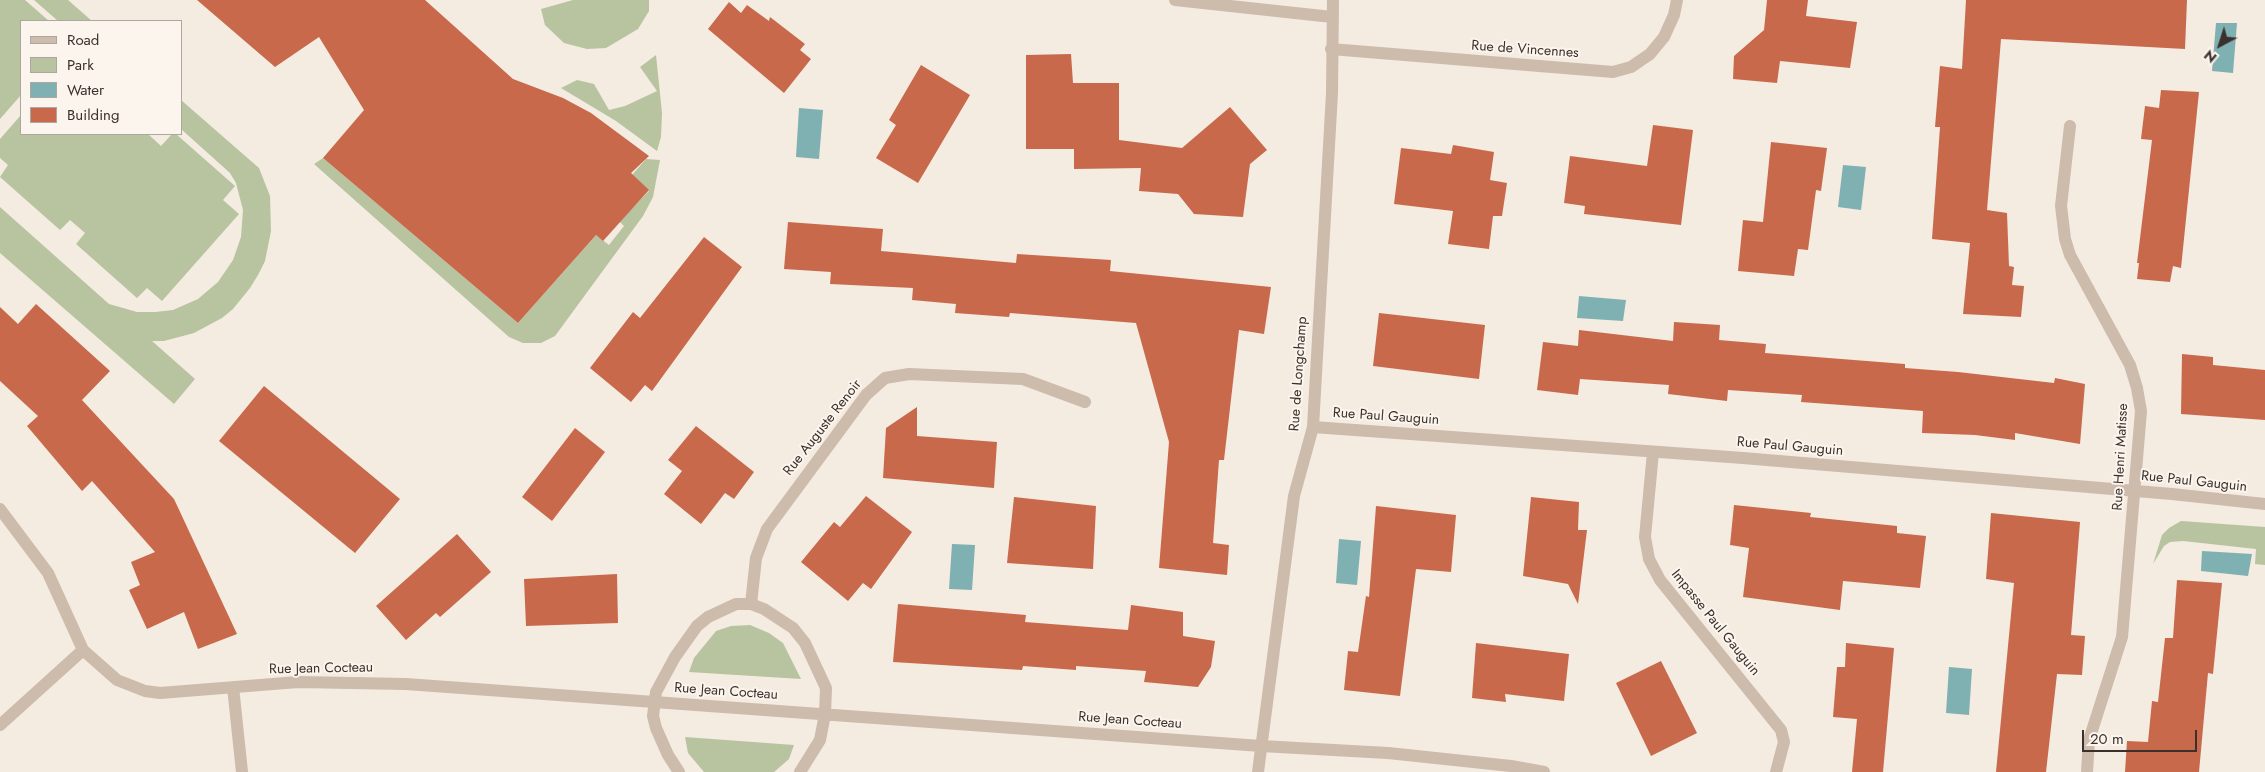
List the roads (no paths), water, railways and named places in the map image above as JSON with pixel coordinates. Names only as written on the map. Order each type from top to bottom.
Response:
[{"type":"street","points":[[1175,0],[1332,17]]},
{"type":"street","name":"Rue de Longchamp","points":[[1258,772],[1294,496],[1313,427],[1332,93],[1333,0]]},
{"type":"street","name":"Rue de Vincennes","points":[[1331,49],[1613,72],[1631,67],[1650,54],[1664,36],[1674,15],[1677,0]]},
{"type":"street","name":"Rue Henri Matisse","points":[[2070,126],[2061,206],[2065,239],[2070,255],[2130,365],[2141,411],[2136,491],[2122,637],[2089,740],[2087,772]]},
{"type":"street","name":"Rue Auguste Renoir","points":[[751,604],[756,558],[767,529],[866,395],[884,378],[909,374],[1023,379],[1085,402]]},
{"type":"street","name":"Rue Paul Gauguin","points":[[1313,427],[2136,491],[2265,504]]},
{"type":"street","name":"Impasse Paul Gauguin","points":[[1653,452],[1645,537],[1649,559],[1660,580],[1781,730],[1784,742],[1776,772]]},
{"type":"street","name":"Rue Jean Cocteau","points":[[0,509],[48,573],[83,650],[116,680],[145,691],[160,693],[335,681],[483,689],[1261,746],[1388,753],[1511,766],[1544,772]]},
{"type":"street","points":[[679,772],[668,756],[656,728],[653,702],[663,677],[697,626],[721,610],[736,604],[751,604],[776,614],[793,628],[805,643],[826,688],[826,714],[820,740],[800,772]]},
{"type":"street","points":[[0,725],[83,650]]},
{"type":"street","points":[[233,687],[242,772]]},
{"type":"water","points":[[2216,23],[2237,23],[2233,73],[2212,71]]},
{"type":"water","points":[[799,108],[823,110],[819,159],[796,157]]},
{"type":"water","points":[[1843,165],[1866,167],[1861,210],[1838,207]]},
{"type":"water","points":[[1579,296],[1626,300],[1623,321],[1577,318]]},
{"type":"water","points":[[1339,539],[1361,541],[1357,585],[1336,583]]},
{"type":"water","points":[[952,544],[975,545],[972,590],[949,589]]},
{"type":"water","points":[[2202,551],[2252,554],[2248,576],[2201,571]]},
{"type":"water","points":[[1949,667],[1972,669],[1969,715],[1946,713]]}]
